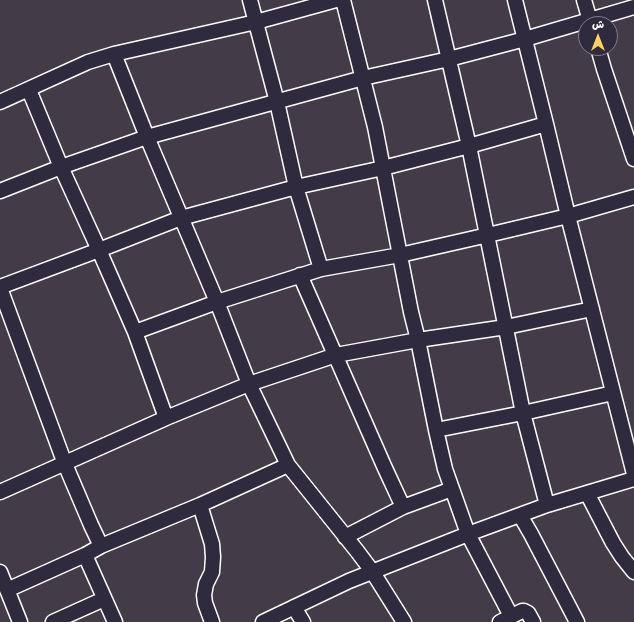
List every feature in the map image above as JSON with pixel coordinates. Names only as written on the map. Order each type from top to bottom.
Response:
[{"type":"street","points":[[250,0],[277,102],[296,187],[321,269]]},
{"type":"street","points":[[0,102],[88,62],[114,54],[256,22],[336,0]]},
{"type":"street","points":[[343,0],[375,126],[411,312],[445,469],[468,534],[506,619],[524,611],[533,622]]},
{"type":"street","points":[[435,0],[488,235],[523,413],[547,505]]},
{"type":"street","points":[[515,0],[634,474]]},
{"type":"street","points":[[584,0],[588,16]]},
{"type":"street","points":[[608,16],[634,7]]},
{"type":"street","points":[[0,192],[62,167],[147,137],[363,78],[449,59],[578,25]]},
{"type":"street","points":[[114,54],[249,384],[288,465],[357,551],[404,622]]},
{"type":"street","points":[[600,56],[634,159]]},
{"type":"street","points":[[29,90],[135,332],[166,418]]},
{"type":"street","points":[[101,546],[65,464],[3,304],[0,287],[181,218],[296,187],[383,168],[469,146],[546,124]]},
{"type":"street","points":[[135,332],[216,302],[321,269],[400,255],[488,235],[568,216],[634,197]]},
{"type":"street","points":[[300,275],[403,507]]},
{"type":"street","points":[[0,492],[166,418],[249,384],[336,355],[418,340],[506,327],[592,309]]},
{"type":"street","points":[[436,430],[613,393]]},
{"type":"street","points":[[7,590],[85,555],[101,546],[200,505],[288,465]]},
{"type":"street","points":[[263,622],[349,581],[468,534],[547,505],[634,479]]},
{"type":"street","points":[[345,537],[403,507],[452,489]]},
{"type":"street","points":[[587,493],[613,543],[634,572]]},
{"type":"street","points":[[200,505],[212,544],[212,572],[206,584],[204,595],[205,603],[212,622]]},
{"type":"street","points":[[520,515],[577,622]]},
{"type":"street","points":[[85,555],[115,622]]},
{"type":"street","points":[[0,572],[20,622]]},
{"type":"street","points":[[53,622],[104,599]]},
{"type":"street","points":[[294,607],[303,622]]}]
